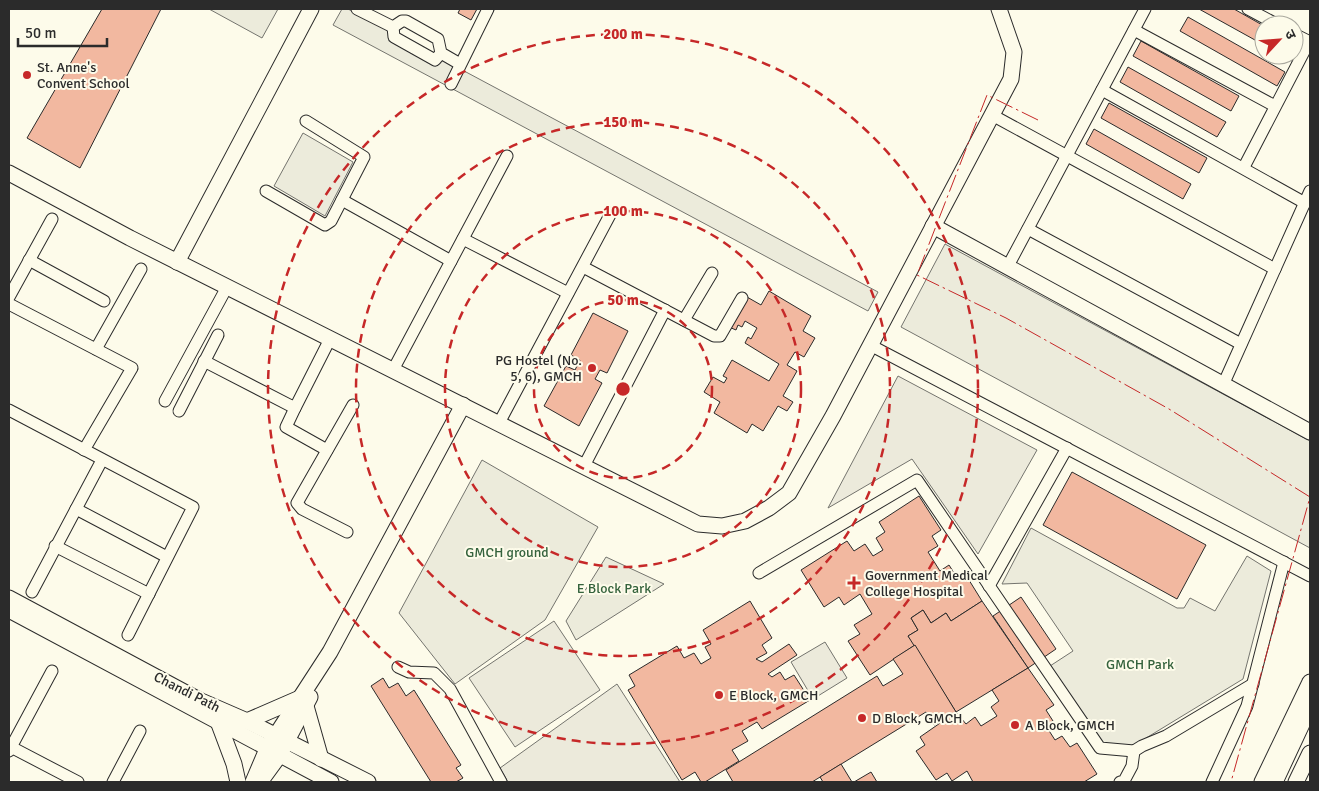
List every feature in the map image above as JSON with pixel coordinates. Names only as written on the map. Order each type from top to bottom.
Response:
[{"type":"street","points":[[177,262],[312,9]]},
{"type":"street","points":[[358,9],[393,27]]},
{"type":"street","points":[[451,84],[488,9]]},
{"type":"street","points":[[9,174],[177,262],[698,524],[722,526],[745,521],[769,508],[789,492],[870,345],[1011,79],[1014,52],[999,9]]},
{"type":"street","points":[[1008,266],[1145,9]]},
{"type":"street","points":[[1248,9],[1259,15]]},
{"type":"street","points":[[393,27],[402,20],[406,21],[438,39],[441,53],[460,64]]},
{"type":"street","points":[[393,27],[394,37],[435,60],[441,53]]},
{"type":"street","points":[[1134,30],[1275,106]]},
{"type":"street","points":[[1244,167],[1310,42]]},
{"type":"street","points":[[1102,90],[1244,167],[1305,203]]},
{"type":"street","points":[[992,115],[1275,269]]},
{"type":"street","points":[[266,191],[326,224],[330,221],[342,200],[364,156],[306,121]]},
{"type":"street","points":[[393,370],[507,156]]},
{"type":"street","points":[[1223,385],[1310,191]]},
{"type":"street","points":[[342,200],[451,260]]},
{"type":"street","points":[[499,423],[611,214]]},
{"type":"street","points":[[9,297],[52,220]]},
{"type":"street","points":[[933,226],[1310,432]]},
{"type":"street","points":[[1028,229],[1241,344]]},
{"type":"street","points":[[463,239],[568,293]]},
{"type":"street","points":[[29,260],[104,301]]},
{"type":"street","points":[[583,266],[714,336],[720,336],[742,298]]},
{"type":"street","points":[[96,349],[140,269]]},
{"type":"street","points":[[684,320],[712,273]]},
{"type":"street","points":[[165,401],[227,287]]},
{"type":"street","points":[[9,304],[132,368],[84,450]]},
{"type":"street","points":[[584,466],[665,310]]},
{"type":"street","points":[[179,411],[218,335]]},
{"type":"street","points":[[327,450],[286,427],[330,339]]},
{"type":"street","points":[[870,345],[1310,576]]},
{"type":"street","points":[[204,362],[295,408]]},
{"type":"street","points":[[346,532],[302,509],[297,503],[353,405]]},
{"type":"street","points":[[253,782],[303,702],[463,405]]},
{"type":"street","points":[[10,413],[193,507],[128,635]]},
{"type":"street","points":[[988,586],[1067,448]]},
{"type":"street","points":[[32,592],[102,460]]},
{"type":"street","points":[[759,573],[917,480],[1100,748],[1134,752],[1142,746],[1166,736],[1253,684]]},
{"type":"street","points":[[76,509],[168,557]]},
{"type":"street","points":[[55,546],[149,594]]},
{"type":"street","points":[[1212,782],[1247,706],[1284,562]]},
{"type":"street","name":"Chandi Path","points":[[9,598],[201,701],[247,721],[277,746],[331,782]]},
{"type":"street","name":"Chandi Path","points":[[9,610],[219,724],[277,746],[321,759],[368,782]]},
{"type":"street","points":[[398,667],[409,672],[434,673],[450,689],[501,782]]},
{"type":"street","points":[[52,670],[10,748],[78,782]]},
{"type":"street","points":[[1262,782],[1310,682]]},
{"type":"street","points":[[247,721],[303,702]]},
{"type":"street","points":[[303,702],[321,759]]},
{"type":"street","points":[[1275,782],[1310,707]]},
{"type":"street","points":[[219,724],[234,764],[238,782]]},
{"type":"street","points":[[113,782],[140,731]]},
{"type":"street","points":[[260,782],[277,746]]},
{"type":"street","points":[[1120,782],[1124,781],[1132,766],[1134,752]]},
{"type":"street","points":[[1296,782],[1310,753]]},
{"type":"green space","points":[[209,9],[278,9],[262,38]]},
{"type":"green space","points":[[342,9],[348,9],[878,292],[868,311],[333,25]]},
{"type":"green space","points":[[303,133],[353,162],[325,216],[274,186]]},
{"type":"green space","points":[[945,244],[1310,441],[1310,548],[901,327]]},
{"type":"green space","name":"GMCH ground","points":[[482,460],[598,527],[545,620],[455,684],[399,613]]},
{"type":"green space","name":"GMCH Park","points":[[1031,528],[1177,608],[1184,608],[1190,598],[1215,611],[1247,556],[1271,571],[1243,679],[1133,746],[1102,743],[1050,666],[1073,651],[1027,583],[1002,584]]},
{"type":"green space","name":"E Block Park","points":[[606,557],[664,584],[576,640],[566,621]]},
{"type":"shaded area","points":[[898,376],[1037,450],[978,554],[912,459],[828,508]]},
{"type":"shaded area","points":[[554,621],[600,690],[515,747],[469,678]]},
{"type":"shaded area","points":[[825,642],[847,678],[813,699],[791,662]]},
{"type":"shaded area","points":[[617,684],[680,782],[508,782],[500,768]]},
{"type":"building","points":[[102,9],[161,9],[80,168],[27,138]]},
{"type":"building","points":[[460,9],[477,9],[471,20],[458,13]]},
{"type":"building","points":[[1199,9],[1234,9],[1254,20],[1254,39]]},
{"type":"building","points":[[1188,17],[1254,54],[1254,65],[1273,65],[1285,72],[1277,86],[1180,31]]},
{"type":"building","points":[[1141,41],[1239,96],[1231,111],[1133,56]]},
{"type":"building","points":[[1128,67],[1226,122],[1217,137],[1120,82]]},
{"type":"building","points":[[1109,103],[1207,158],[1199,173],[1101,118]]},
{"type":"building","points":[[1094,129],[1191,184],[1183,199],[1086,144]]},
{"type":"building","points":[[769,291],[811,316],[803,331],[815,338],[804,357],[795,352],[787,365],[797,371],[783,396],[793,402],[787,411],[778,406],[763,431],[752,424],[747,433],[714,413],[720,402],[704,392],[713,377],[724,383],[727,378],[723,376],[732,360],[769,381],[779,364],[745,343],[748,337],[751,339],[757,328],[745,321],[742,327],[738,325],[736,330],[729,327],[747,297],[761,305]]},
{"type":"building","name":"PG Hostel (No. 5, 6), GMCH","points":[[593,313],[628,331],[607,373],[600,370],[595,379],[602,383],[579,426],[544,406],[566,366],[575,370],[580,360],[571,355]]},
{"type":"building","points":[[1072,472],[1206,545],[1177,599],[1043,525]]},
{"type":"building","points":[[919,496],[941,530],[932,536],[938,546],[928,552],[940,571],[949,565],[956,576],[964,572],[982,601],[951,621],[946,613],[931,623],[923,610],[911,618],[918,630],[908,636],[915,645],[870,675],[848,641],[860,634],[854,625],[872,614],[860,594],[844,605],[839,597],[824,607],[801,570],[847,541],[854,551],[865,544],[873,556],[883,550],[876,538],[885,532],[879,522]]},
{"type":"building","points":[[1021,597],[1056,649],[1028,668],[993,616]]},
{"type":"building","name":"E Block, GMCH","points":[[750,601],[772,638],[762,645],[767,653],[756,659],[762,662],[789,644],[797,655],[768,674],[772,677],[780,672],[785,680],[794,675],[810,700],[762,729],[757,722],[742,731],[748,741],[732,750],[739,761],[705,782],[701,782],[695,772],[682,780],[628,690],[635,686],[629,675],[677,646],[684,658],[694,653],[701,664],[711,658],[705,647],[711,644],[703,630]]},
{"type":"building","points":[[982,601],[1028,668],[956,712],[908,636],[918,630],[911,618],[923,610],[931,623],[946,613],[951,621]]},
{"type":"building","name":"D Block, GMCH","points":[[915,645],[956,712],[934,725],[926,712],[812,782],[733,782],[726,770],[877,676],[883,686],[903,674],[893,659]]},
{"type":"building","name":"A Block, GMCH","points":[[1028,668],[1054,705],[1046,710],[1053,721],[1046,726],[1055,740],[1062,736],[1070,747],[1077,743],[1097,774],[1084,782],[973,782],[967,771],[952,781],[947,773],[936,780],[916,751],[925,745],[920,737],[956,712],[966,724],[975,717],[981,726],[997,716],[991,707],[999,701],[992,690]]},
{"type":"building","points":[[383,678],[389,688],[398,683],[406,696],[414,690],[461,765],[456,768],[463,778],[456,782],[431,782],[371,686]]},
{"type":"building","points":[[841,764],[852,782],[823,782],[820,777]]},
{"type":"building","points":[[871,772],[877,782],[854,782]]},
{"type":"power","points":[[1038,120],[987,95],[917,275],[1006,318],[1169,409],[1310,497],[1231,782]]},
{"type":"place","name":"St. Anne's Convent School","points":[[27,75]]},
{"type":"place","name":"PG Hostel (No. 5, 6), GMCH","points":[[592,368]]},
{"type":"place","name":"Government Medical College Hospital","points":[[854,583]]},
{"type":"place","name":"E Block, GMCH","points":[[719,695]]},
{"type":"place","name":"D Block, GMCH","points":[[862,718]]},
{"type":"place","name":"A Block, GMCH","points":[[1015,725]]}]
